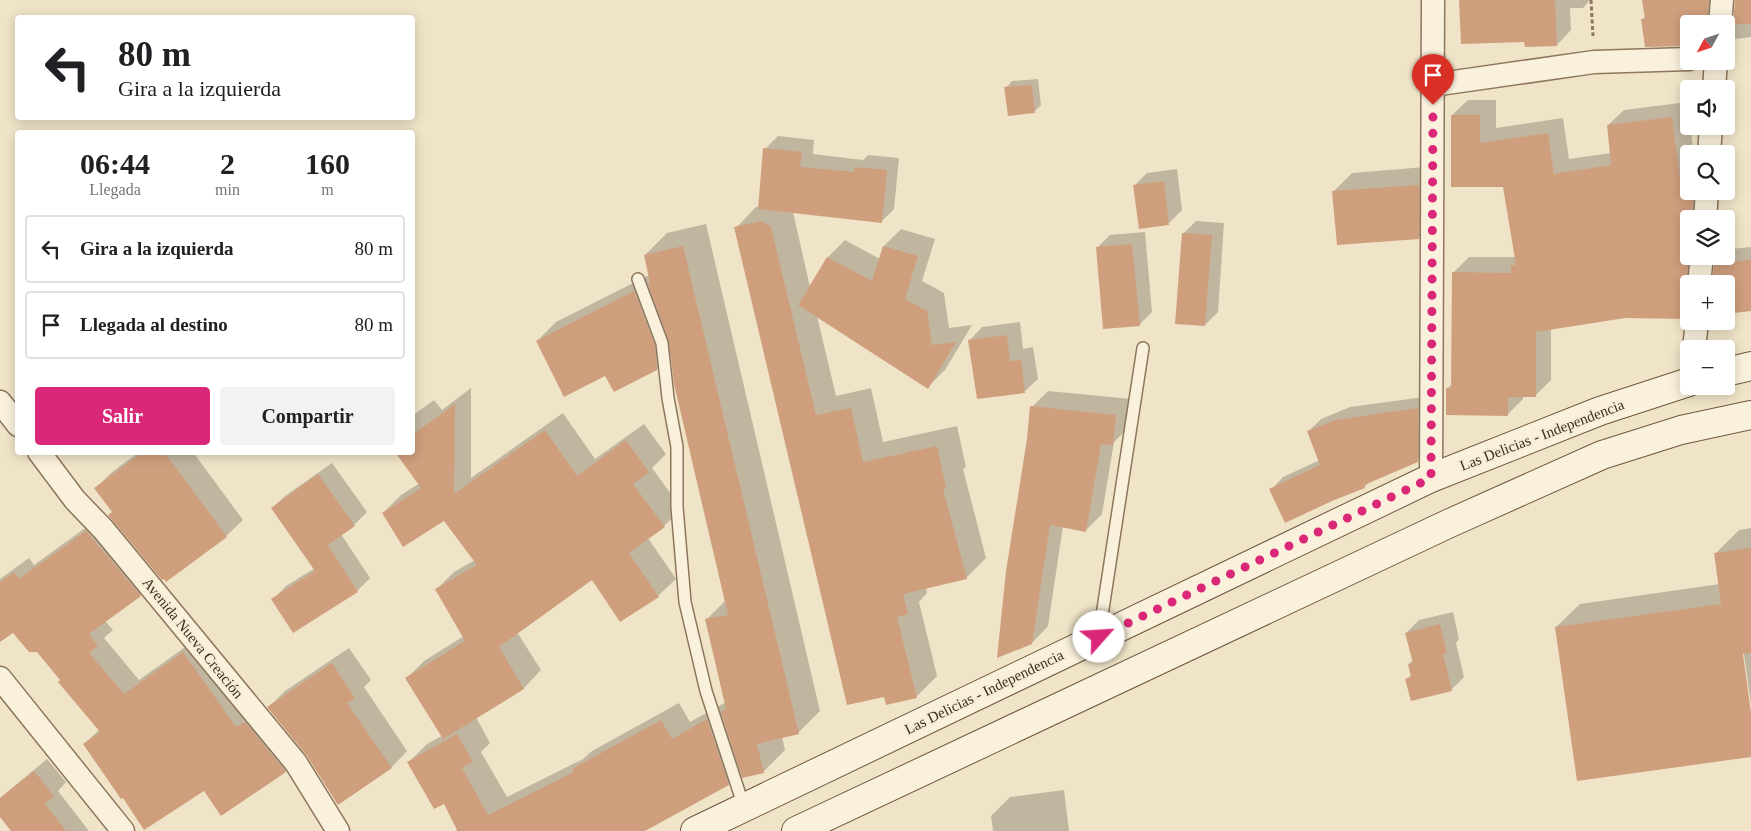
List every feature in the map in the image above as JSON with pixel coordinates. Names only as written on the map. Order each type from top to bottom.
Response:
[{"type":"main road","points":[[1735,370],[1751,366]]},
{"type":"main road","name":"Las Delicias - Independencia","points":[[695,831],[1431,478],[1600,411],[1680,385]]},
{"type":"main road","points":[[800,781],[806,826],[1450,523],[1602,455],[1681,430],[1751,415]]},
{"type":"street","points":[[1431,478],[1433,0]]},
{"type":"street","points":[[1721,15],[1722,0]]},
{"type":"street","points":[[1433,85],[1594,62],[1680,59]]},
{"type":"street","points":[[0,402],[15,421]]},
{"type":"street","name":"Avenida Nueva Creación","points":[[41,455],[75,500],[103,529],[296,763],[338,831]]},
{"type":"street","points":[[0,678],[124,831]]},
{"type":"lane","points":[[638,279],[662,342],[668,398],[677,447],[677,508],[685,602],[706,691],[744,807]]},
{"type":"lane","points":[[1099,637],[1143,348]]},
{"type":"path","points":[[1591,0],[1594,62]]},
{"type":"building","points":[[1459,0],[1555,0],[1557,46],[1525,47],[1524,42],[1461,44]]},
{"type":"building","points":[[1642,0],[1709,0],[1708,15],[1680,15],[1680,46],[1645,47],[1641,19],[1645,19]]},
{"type":"building","points":[[1735,0],[1751,0],[1751,24],[1735,24]]},
{"type":"building","points":[[1032,85],[1035,113],[1008,116],[1004,87]]},
{"type":"building","points":[[1451,115],[1480,115],[1480,143],[1548,133],[1554,174],[1611,165],[1607,125],[1672,117],[1680,179],[1680,200],[1693,201],[1692,210],[1680,210],[1680,265],[1688,265],[1687,275],[1680,275],[1680,319],[1625,318],[1536,332],[1536,397],[1508,397],[1508,416],[1446,415],[1446,388],[1451,388],[1452,272],[1511,273],[1511,265],[1516,265],[1503,187],[1451,187]]},
{"type":"building","points":[[763,148],[802,152],[800,167],[854,172],[854,167],[887,170],[882,223],[758,209]]},
{"type":"building","points":[[1164,181],[1169,225],[1139,229],[1133,185]]},
{"type":"building","points":[[1419,185],[1419,239],[1337,245],[1332,191]]},
{"type":"building","points":[[761,221],[771,227],[816,415],[851,408],[863,462],[937,446],[946,488],[943,489],[967,579],[903,594],[908,614],[897,617],[917,698],[886,705],[884,697],[847,705],[734,227]]},
{"type":"building","points":[[1182,233],[1212,235],[1205,326],[1175,324]]},
{"type":"building","points":[[1132,244],[1140,326],[1103,329],[1096,247]]},
{"type":"building","points":[[683,246],[799,734],[757,744],[764,773],[742,778],[721,712],[726,709],[705,619],[728,615],[674,384],[669,342],[648,284],[650,283],[644,255]]},
{"type":"building","points":[[883,246],[918,256],[905,299],[927,311],[932,345],[956,342],[928,389],[798,305],[827,257],[872,281]]},
{"type":"building","points":[[1751,260],[1751,311],[1735,313],[1735,275],[1713,275],[1714,265],[1735,265],[1735,262]]},
{"type":"building","points":[[634,291],[655,345],[657,370],[614,392],[605,376],[564,397],[536,341]]},
{"type":"building","points":[[1007,335],[1010,361],[1021,360],[1025,393],[977,399],[968,340]]},
{"type":"building","points":[[455,404],[454,494],[545,430],[577,476],[626,440],[649,472],[633,484],[665,527],[629,553],[659,597],[620,622],[592,580],[499,647],[524,689],[443,739],[405,678],[465,641],[435,589],[477,565],[444,521],[403,547],[382,513],[421,488],[397,455],[415,455],[415,433]]},
{"type":"building","points":[[1030,406],[1116,415],[1113,445],[1101,444],[1086,532],[1050,525],[1032,644],[997,658],[1006,571],[1027,439]]},
{"type":"building","points":[[1418,408],[1418,462],[1364,485],[1365,488],[1285,523],[1269,489],[1320,465],[1307,431],[1336,420]]},
{"type":"building","points":[[139,455],[166,455],[227,537],[166,582],[164,579],[162,580],[108,515],[112,512],[94,488]]},
{"type":"building","points":[[318,474],[355,526],[328,545],[358,592],[293,633],[271,599],[315,571],[271,508]]},
{"type":"building","points":[[86,531],[141,596],[89,634],[98,646],[89,653],[124,694],[183,652],[236,727],[245,722],[286,772],[221,816],[204,791],[144,830],[83,744],[100,732],[58,682],[60,680],[37,652],[29,652],[13,633],[0,642],[0,582],[14,572],[19,579]]},
{"type":"building","points":[[1751,548],[1751,653],[1743,654],[1751,713],[1751,757],[1577,781],[1555,627],[1721,604],[1714,553]]},
{"type":"building","points":[[1440,624],[1447,653],[1443,654],[1452,691],[1411,701],[1405,679],[1411,677],[1408,664],[1413,663],[1405,633]]},
{"type":"building","points":[[332,663],[355,698],[347,703],[392,768],[338,805],[307,756],[267,707]]},
{"type":"building","points":[[707,719],[729,785],[645,831],[456,831],[444,804],[434,809],[407,762],[457,734],[473,762],[462,768],[488,815],[574,772],[572,769],[661,720],[672,739]]},
{"type":"building","points":[[34,771],[54,796],[45,804],[66,831],[11,831],[0,817],[0,798]]},
{"type":"route","points":[[1099,637],[1431,478],[1433,105]]}]
